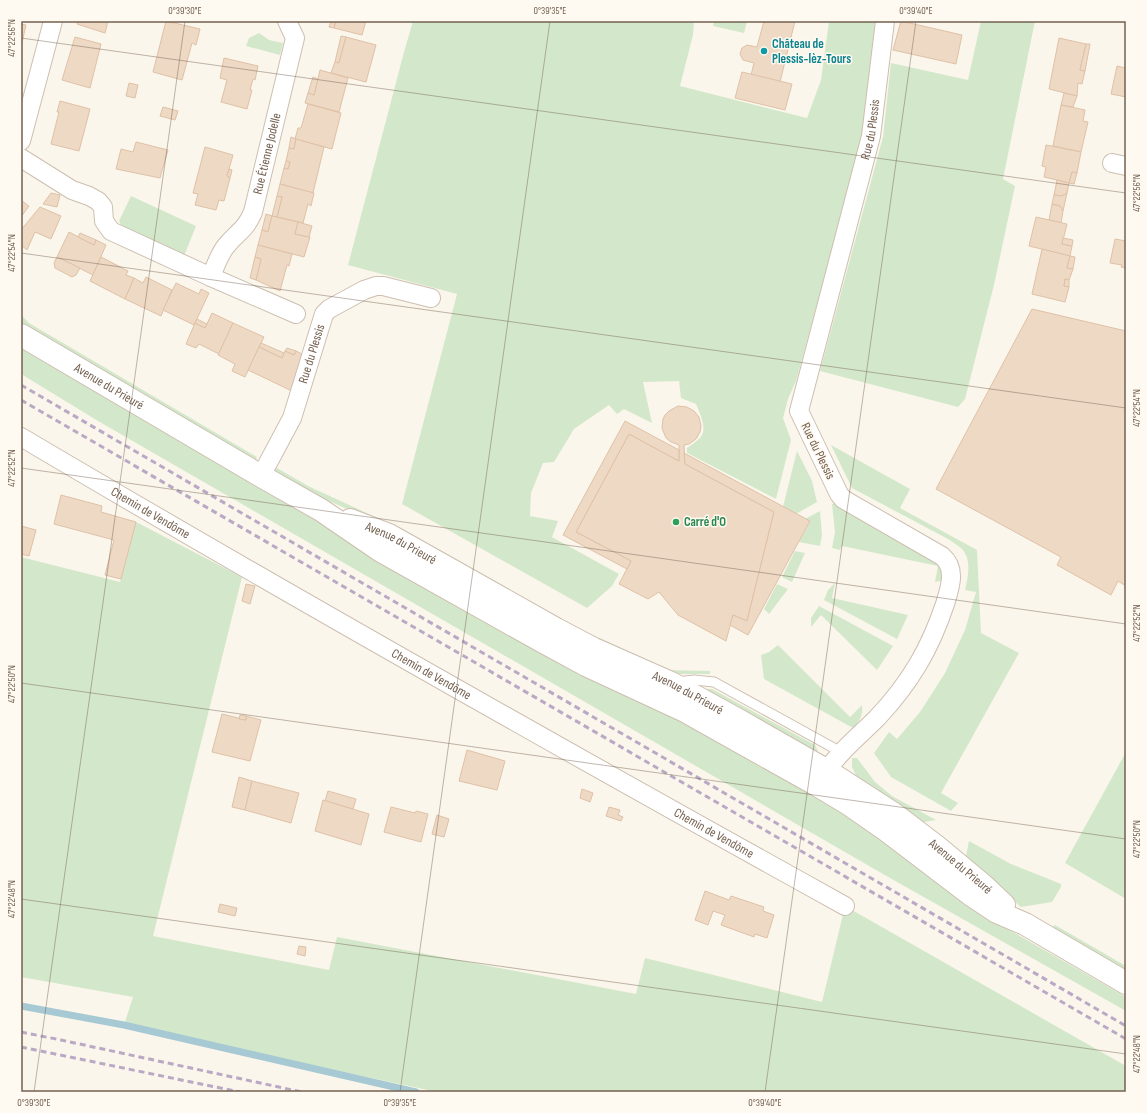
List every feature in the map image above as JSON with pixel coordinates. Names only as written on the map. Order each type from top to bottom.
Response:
[{"type":"street","points":[[21,141],[53,21]]},
{"type":"street","name":"Rue Étienne Jodelle","points":[[211,277],[226,246],[243,230],[249,222],[253,212],[295,38],[287,21]]},
{"type":"street","name":"Rue du Plessis","points":[[822,778],[841,752],[876,719],[911,677],[937,628],[950,585],[952,572],[951,567],[942,556],[843,499],[839,494],[799,411],[841,245],[871,136],[885,21]]},
{"type":"street","points":[[21,158],[72,190],[98,201],[103,207],[104,221],[111,231],[296,314]]},
{"type":"street","name":"Rue du Plessis","points":[[261,476],[292,418],[324,314],[329,309],[370,287],[383,286],[431,298]]},
{"type":"street","name":"Avenue du Prieuré","points":[[21,335],[321,510],[380,551],[551,637],[594,649],[671,683],[740,721],[822,778]]},
{"type":"street","name":"Chemin de Vendôme","points":[[21,438],[153,516],[539,735],[845,906]]},
{"type":"street","name":"Avenue du Prieuré","points":[[551,637],[586,665],[683,710],[894,814],[936,846],[984,886],[1025,924],[1126,983]]},
{"type":"lane","points":[[671,683],[694,680],[714,682],[841,752]]},
{"type":"green space","points":[[413,21],[694,21],[693,35],[680,86],[807,118],[821,80],[829,21],[875,21],[864,132],[796,381],[788,399],[783,418],[791,440],[776,499],[687,453],[687,448],[700,438],[703,426],[696,404],[681,398],[679,381],[643,382],[652,423],[624,409],[617,414],[609,405],[574,429],[554,462],[543,463],[531,493],[530,516],[558,521],[552,537],[619,574],[612,586],[587,608],[402,504],[457,294],[348,265]]},
{"type":"green space","points":[[714,21],[747,21],[744,33],[713,26]]},
{"type":"green space","points":[[981,21],[1035,21],[1003,179],[1015,186],[994,285],[965,399],[958,407],[820,371],[883,137],[891,63],[968,80]]},
{"type":"green space","points":[[259,33],[269,40],[283,43],[280,55],[246,46],[249,38]]},
{"type":"green space","points":[[131,196],[196,226],[184,256],[123,229],[119,221]]},
{"type":"green space","points":[[21,315],[29,323],[257,457],[255,461],[21,323]]},
{"type":"green space","points":[[21,347],[389,563],[670,711],[821,795],[985,916],[1126,997],[1126,1011],[890,878],[98,421],[21,374]]},
{"type":"green space","points":[[831,445],[910,489],[900,508],[977,550],[981,633],[1019,653],[941,793],[958,803],[951,811],[891,777],[874,753],[889,732],[897,739],[920,712],[945,673],[965,630],[976,592],[965,590],[968,569],[967,558],[962,549],[948,539],[852,488]]},
{"type":"green space","points":[[797,451],[812,481],[817,502],[796,514],[783,507]]},
{"type":"green space","points":[[277,468],[308,486],[408,532],[580,629],[665,668],[665,670],[710,671],[710,674],[675,674],[662,672],[606,647],[546,616],[397,531],[320,497],[274,471]]},
{"type":"green space","points":[[837,503],[943,565],[943,578],[940,581],[935,582],[938,566],[842,546],[840,550],[832,548],[835,532],[832,504]]},
{"type":"green space","points":[[820,511],[822,535],[820,546],[799,542],[810,522],[805,519]]},
{"type":"green space","points":[[136,522],[242,577],[153,936],[329,970],[337,937],[636,994],[645,958],[822,1002],[845,906],[1126,1066],[1126,1092],[437,1092],[124,1025],[133,997],[21,977],[21,557],[120,582]]},
{"type":"green space","points":[[795,551],[805,553],[792,582],[782,577]]},
{"type":"green space","points":[[835,583],[832,598],[908,615],[897,639],[824,600],[828,590]]},
{"type":"green space","points":[[777,584],[788,589],[769,614],[764,609]]},
{"type":"green space","points":[[819,606],[893,646],[877,670],[821,615],[811,627],[811,618]]},
{"type":"green space","points":[[778,645],[850,717],[862,705],[860,718],[858,723],[853,728],[764,679],[761,655],[769,652]]},
{"type":"green space","points":[[696,689],[712,689],[815,745],[818,751],[813,753]]},
{"type":"green space","points":[[1126,752],[1126,899],[1065,863]]},
{"type":"green space","points":[[852,758],[857,758],[875,782],[892,796],[936,820],[918,823],[859,782],[852,767]]},
{"type":"green space","points":[[969,841],[1011,864],[1061,884],[1061,887],[1052,902],[1021,907],[968,864],[966,856]]},
{"type":"green space","points":[[1055,925],[1126,966],[1126,971],[1051,928]]},
{"type":"building","points":[[78,21],[108,21],[105,33],[77,24]]},
{"type":"building","points":[[166,21],[200,29],[196,45],[192,43],[182,80],[153,72]]},
{"type":"building","points":[[331,21],[336,21],[334,28],[329,27]]},
{"type":"building","points":[[336,21],[366,21],[362,35],[334,28]]},
{"type":"building","name":"Château de Plessis-lèz-Tours","points":[[764,21],[795,21],[780,82],[751,75],[754,63],[743,60],[740,54],[742,48],[747,45],[757,47]]},
{"type":"building","points":[[901,21],[962,35],[956,64],[893,50]]},
{"type":"building","points":[[21,24],[26,25],[21,47]]},
{"type":"building","points":[[341,36],[346,37],[339,63],[335,62]]},
{"type":"building","points":[[75,37],[101,44],[90,88],[62,80]]},
{"type":"building","points":[[346,37],[376,45],[366,82],[331,73],[335,62],[339,63]]},
{"type":"building","points":[[1059,38],[1086,44],[1080,70],[1085,71],[1082,84],[1078,83],[1077,96],[1049,89]]},
{"type":"building","points":[[1086,44],[1090,44],[1085,71],[1080,70]]},
{"type":"building","points":[[224,58],[258,66],[255,80],[253,79],[250,90],[252,90],[247,109],[221,102],[227,80],[220,78]]},
{"type":"building","points":[[1117,66],[1126,68],[1126,97],[1111,94]]},
{"type":"building","points":[[320,70],[348,78],[339,112],[305,103],[308,93],[314,95]]},
{"type":"building","points":[[742,72],[792,84],[785,110],[735,98]]},
{"type":"building","points":[[313,77],[318,79],[314,95],[308,93]]},
{"type":"building","points":[[129,83],[138,85],[135,98],[126,96]]},
{"type":"building","points":[[1064,93],[1077,96],[1073,107],[1061,105]]},
{"type":"building","points":[[60,101],[90,109],[79,151],[51,144],[59,112],[57,112]]},
{"type":"building","points":[[308,104],[341,113],[332,149],[295,139],[298,128],[301,128]]},
{"type":"building","points":[[1061,105],[1085,110],[1083,121],[1088,122],[1081,152],[1053,146]]},
{"type":"building","points":[[163,107],[178,111],[175,120],[160,116]]},
{"type":"building","points":[[291,137],[296,139],[294,149],[289,148]]},
{"type":"building","points":[[296,139],[324,147],[313,193],[280,184],[284,168],[288,169],[290,162],[286,161],[289,148],[294,149]]},
{"type":"building","points":[[136,142],[168,150],[160,178],[116,169],[121,149],[133,152]]},
{"type":"building","points":[[1046,145],[1081,152],[1077,173],[1072,172],[1069,183],[1044,177],[1046,167],[1042,166]]},
{"type":"building","points":[[205,147],[233,155],[227,176],[230,178],[224,201],[219,200],[216,210],[195,205],[198,194],[193,193]]},
{"type":"building","points":[[286,161],[290,162],[288,169],[284,168]]},
{"type":"building","points":[[229,169],[232,170],[230,178],[227,176]]},
{"type":"building","points":[[1072,172],[1077,173],[1074,184],[1069,183]]},
{"type":"building","points":[[1057,180],[1069,183],[1067,193],[1062,196],[1054,195]]},
{"type":"building","points":[[280,184],[314,193],[311,206],[308,204],[303,223],[277,217],[282,197],[277,196]]},
{"type":"building","points":[[51,193],[60,195],[57,207],[43,204]]},
{"type":"building","points":[[1067,193],[1063,211],[1060,206],[1052,204],[1054,195],[1062,196]]},
{"type":"building","points":[[277,196],[282,197],[277,217],[272,216]]},
{"type":"building","points":[[21,200],[29,206],[21,217]]},
{"type":"building","points":[[1052,204],[1060,206],[1063,211],[1061,223],[1049,220]]},
{"type":"building","points":[[40,207],[61,216],[51,239],[35,232],[27,250],[21,245],[21,230]]},
{"type":"building","points":[[266,214],[272,216],[268,232],[262,230]]},
{"type":"building","points":[[272,216],[298,222],[295,234],[310,237],[304,257],[258,245],[262,230],[268,232]]},
{"type":"building","points":[[1036,217],[1067,224],[1062,244],[1072,246],[1070,256],[1029,246]]},
{"type":"building","points":[[298,222],[312,226],[309,237],[295,234]]},
{"type":"building","points":[[69,232],[94,245],[96,240],[106,245],[93,275],[57,257]]},
{"type":"building","points":[[80,233],[96,240],[94,245],[78,237]]},
{"type":"building","points":[[1063,238],[1073,240],[1072,246],[1062,244]]},
{"type":"building","points":[[1115,239],[1126,241],[1126,268],[1121,267],[1122,265],[1110,263]]},
{"type":"building","points":[[258,245],[292,254],[289,266],[287,265],[280,291],[256,280],[261,259],[255,257]]},
{"type":"building","points":[[1042,249],[1070,256],[1067,268],[1073,269],[1069,280],[1065,279],[1064,286],[1069,287],[1065,302],[1032,294]]},
{"type":"building","points":[[1070,256],[1075,257],[1073,269],[1067,268]]},
{"type":"building","points":[[57,257],[80,268],[76,275],[72,277],[55,268],[54,263]]},
{"type":"building","points":[[101,257],[128,271],[126,275],[134,278],[125,299],[90,281]]},
{"type":"building","points":[[255,257],[261,259],[256,280],[250,278]]},
{"type":"building","points":[[146,277],[172,290],[161,316],[125,299],[134,278],[143,283]]},
{"type":"building","points":[[1065,279],[1069,280],[1069,287],[1064,286]]},
{"type":"building","points":[[176,283],[199,294],[201,289],[209,293],[194,325],[163,310]]},
{"type":"building","points":[[1032,309],[1126,331],[1126,586],[1118,581],[1111,595],[1057,565],[1061,557],[936,489]]},
{"type":"building","points":[[212,313],[233,323],[219,354],[199,344],[196,348],[186,344],[195,323],[205,328]]},
{"type":"building","points":[[197,319],[207,324],[205,328],[195,323]]},
{"type":"building","points":[[233,323],[264,337],[245,377],[232,371],[235,364],[218,355]]},
{"type":"building","points":[[261,343],[284,353],[282,358],[259,347]]},
{"type":"building","points":[[259,347],[282,358],[285,351],[294,355],[296,351],[302,354],[292,391],[248,370]]},
{"type":"building","points":[[287,348],[296,351],[294,355],[285,351]]},
{"type":"building","name":"Carré d'O","points":[[678,406],[687,407],[694,411],[699,417],[701,426],[700,432],[696,439],[689,444],[684,445],[685,464],[774,512],[747,621],[733,615],[726,641],[678,615],[659,592],[648,599],[619,584],[631,561],[576,532],[629,434],[679,461],[679,445],[666,438],[662,428],[665,415]]},
{"type":"building","points":[[625,421],[679,450],[679,461],[629,434],[576,532],[631,561],[627,569],[563,535]]},
{"type":"building","points":[[684,453],[810,521],[748,635],[730,625],[733,615],[747,621],[774,512],[685,464]]},
{"type":"building","points":[[61,495],[102,506],[101,512],[136,522],[121,579],[105,575],[114,540],[54,524]]},
{"type":"building","points":[[21,526],[36,530],[29,556],[21,554]]},
{"type":"building","points":[[246,584],[255,586],[250,604],[242,601]]},
{"type":"building","points":[[222,714],[246,720],[246,716],[261,720],[250,761],[212,752]]},
{"type":"building","points":[[240,715],[246,716],[246,720],[239,719]]},
{"type":"building","points":[[467,750],[505,761],[497,790],[459,781]]},
{"type":"building","points":[[239,777],[252,781],[245,810],[232,807]]},
{"type":"building","points":[[252,781],[299,793],[291,823],[245,810]]},
{"type":"building","points":[[582,789],[593,793],[590,802],[580,798]]},
{"type":"building","points":[[328,791],[356,799],[353,809],[325,801]]},
{"type":"building","points":[[323,800],[369,814],[361,845],[315,831]]},
{"type":"building","points":[[391,807],[415,813],[416,811],[428,814],[421,842],[384,832]]},
{"type":"building","points":[[609,807],[620,810],[618,815],[623,817],[621,821],[606,816]]},
{"type":"building","points":[[437,815],[449,819],[444,837],[432,834]]},
{"type":"building","points":[[705,891],[729,900],[731,896],[764,907],[763,911],[774,915],[767,938],[755,934],[754,937],[721,925],[725,915],[713,911],[708,925],[695,920]]},
{"type":"building","points":[[220,904],[237,908],[235,916],[218,912]]},
{"type":"building","points":[[299,946],[306,947],[305,956],[297,954]]},
{"type":"waterway","points":[[21,1006],[124,1025],[416,1092]]},
{"type":"railway","points":[[21,385],[1126,1026]]},
{"type":"railway","points":[[21,400],[1126,1039]]},
{"type":"railway","points":[[21,1032],[302,1092]]},
{"type":"railway","points":[[21,1047],[240,1092]]},
{"type":"place","name":"Château de Plessis-lèz-Tours","points":[[764,51]]},
{"type":"place","name":"Carré d'O","points":[[676,522]]}]
